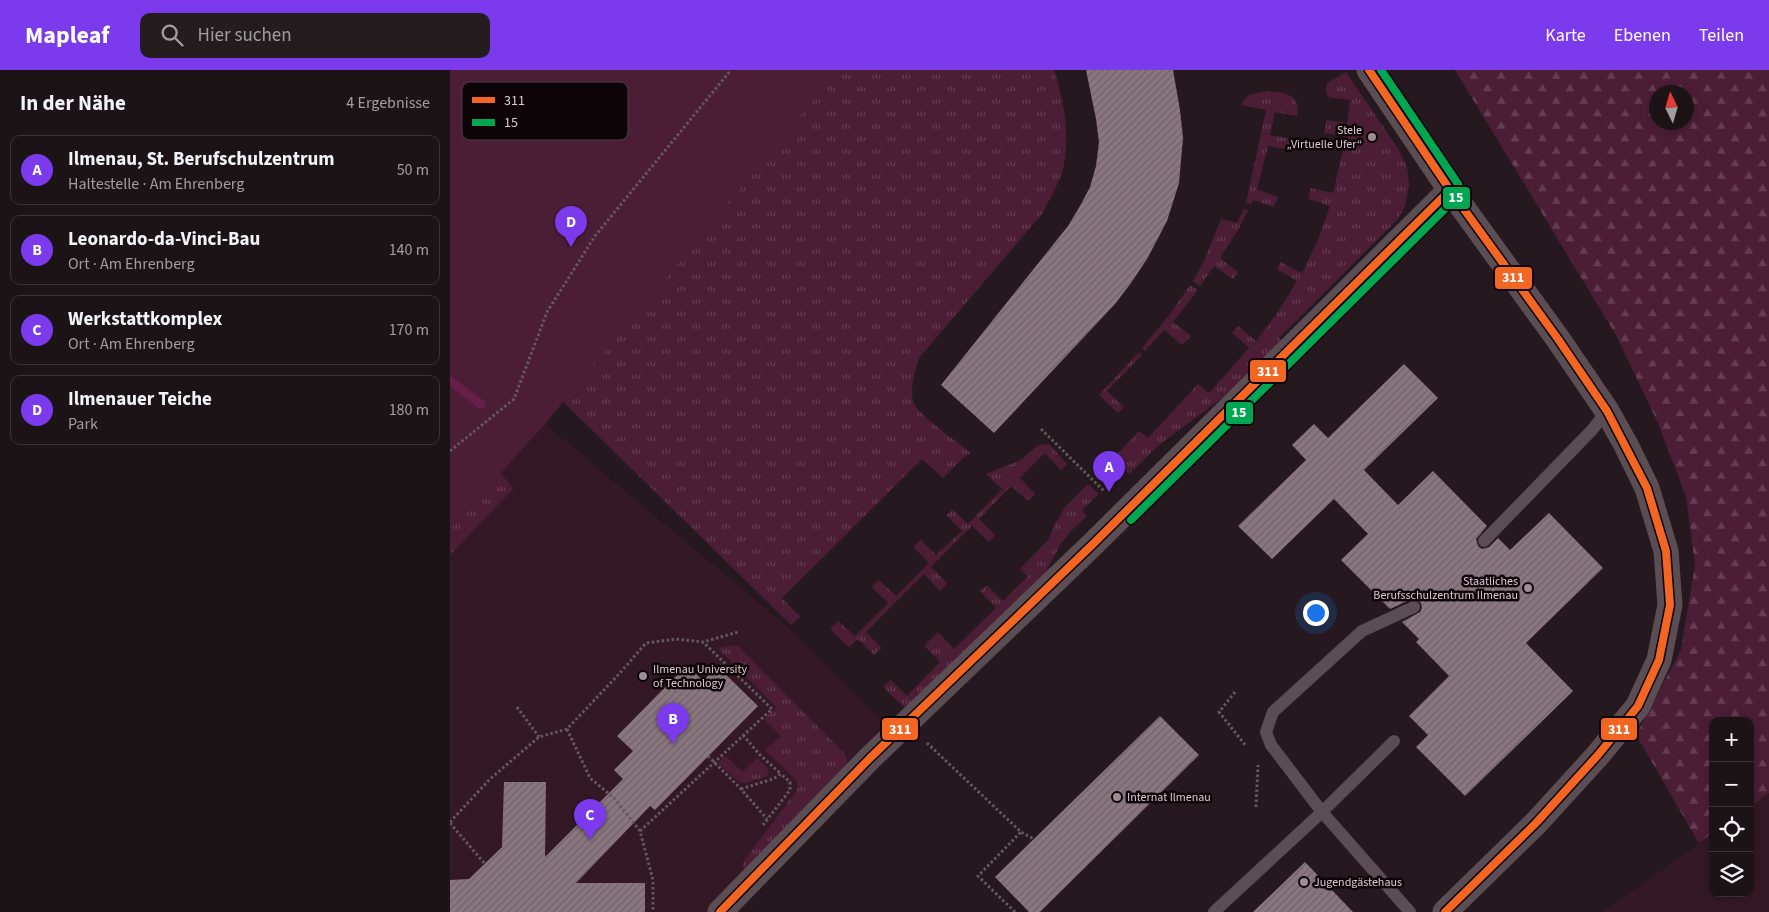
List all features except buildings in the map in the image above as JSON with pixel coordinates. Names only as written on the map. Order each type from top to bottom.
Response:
[{"type":"street","points":[[1369,70],[1450,190],[1558,339],[1607,411],[1647,488],[1666,551],[1670,605],[1659,660],[1638,706],[1598,755],[1536,823],[1445,912]]},
{"type":"street","points":[[720,912],[906,723],[1093,544],[1450,190]]},
{"type":"lane","points":[[1484,541],[1592,430],[1607,411]]},
{"type":"lane","points":[[1410,912],[1322,812],[1271,745],[1266,732],[1273,712],[1362,631],[1414,607]]},
{"type":"lane","points":[[1214,912],[1394,742]]},
{"type":"path","points":[[450,451],[514,399],[547,312],[595,236],[731,70]]},
{"type":"path","points":[[1041,429],[1102,489]]},
{"type":"path","points":[[485,864],[450,823],[490,779],[539,737],[567,729],[646,643],[676,639],[703,642],[738,632]]},
{"type":"path","points":[[640,831],[772,709],[703,642]]},
{"type":"path","points":[[1235,692],[1219,712],[1252,753]]},
{"type":"path","points":[[517,706],[539,737]]},
{"type":"path","points":[[906,723],[1021,832],[1034,839]]},
{"type":"path","points":[[567,729],[590,778],[614,798],[640,831],[652,880],[653,912]]},
{"type":"path","points":[[708,756],[741,789],[767,819],[790,790],[790,782],[759,754],[743,735]]},
{"type":"path","points":[[1256,807],[1258,760]]},
{"type":"path","points":[[741,789],[773,779],[781,774]]},
{"type":"path","points":[[1015,912],[978,876],[1021,832]]},
{"type":"shaded area","name":"Ilmenau University of Technology","points":[[545,424],[786,626],[885,725],[713,912],[450,912],[450,529]]},
{"type":"shaded area","points":[[1769,794],[1769,912],[1603,912],[1709,837],[1709,897],[1754,897],[1754,804]]},
{"type":"green space","points":[[450,70],[1054,70],[1066,125],[1064,165],[1056,187],[1041,215],[919,358],[914,375],[913,399],[917,409],[971,453],[964,457],[943,478],[922,459],[782,598],[800,617],[791,625],[541,380],[482,448],[513,489],[450,555]]},
{"type":"green space","points":[[450,70],[838,70],[545,424],[450,529]]},
{"type":"green space","points":[[1455,70],[1769,70],[1769,793],[1754,804],[1754,717],[1709,717],[1709,836],[1699,843],[1636,735],[1681,650],[1695,565],[1686,496],[1658,423],[1616,335]]},
{"type":"green space","points":[[1346,72],[1399,150],[1407,167],[1409,185],[1405,206],[1398,219],[1279,338],[1282,342],[1225,396],[1159,445],[1129,474],[1124,469],[1108,485],[1098,475],[1139,431],[1148,438],[1198,384],[1209,393],[1249,348],[1232,333],[1238,326],[1256,341],[1278,312],[1297,281],[1277,269],[1281,262],[1302,273],[1318,240],[1330,206],[1308,199],[1311,188],[1333,193],[1346,137],[1324,133],[1327,120],[1347,123],[1350,100],[1328,97],[1327,83]]},
{"type":"green space","points":[[1267,91],[1280,92],[1290,96],[1297,103],[1298,109],[1297,116],[1275,112],[1270,135],[1293,139],[1290,150],[1268,146],[1257,189],[1278,197],[1274,207],[1253,200],[1251,204],[1246,203],[1266,110],[1241,105],[1248,95]]},
{"type":"green space","points":[[1244,209],[1248,210],[1220,258],[1238,272],[1233,279],[1214,266],[1200,286],[1193,281],[1204,261],[1221,219],[1237,223]]},
{"type":"green space","points":[[1190,285],[1198,290],[1173,322],[1191,336],[1182,345],[1164,330],[1145,351],[1142,348],[1170,314]]},
{"type":"green space","points":[[1139,352],[1142,355],[1107,391],[1124,407],[1118,413],[1099,395]]},
{"type":"green space","points":[[1050,445],[1067,464],[1061,470],[1045,453],[1020,478],[1035,494],[1028,501],[1011,486],[979,519],[995,535],[989,542],[972,526],[931,567],[947,583],[940,591],[924,574],[866,632],[882,648],[874,655],[858,639],[849,647],[830,629],[838,621],[855,636],[888,603],[872,587],[879,580],[896,596],[929,563],[913,547],[921,540],[936,555],[962,531],[946,515],[953,510],[968,524],[1002,489],[986,474],[1021,460],[1037,446]]},
{"type":"green space","points":[[1088,484],[1099,494],[1082,510],[1087,516],[1060,545],[1042,579],[910,706],[904,707],[883,687],[891,680],[907,696],[940,662],[924,646],[938,632],[954,649],[996,608],[980,591],[987,585],[1003,601],[1028,576],[1020,569],[1048,540],[1066,506]]},
{"type":"green space","points":[[737,645],[843,752],[847,760],[845,772],[744,872],[743,862],[798,787],[796,780],[765,750],[781,736],[764,719],[776,707],[718,648]]},
{"type":"green space","points":[[725,756],[743,772],[757,758],[768,768],[768,776],[745,783],[739,782],[718,763]]},
{"type":"waterway","points":[[450,381],[481,404]]},
{"type":"transit line","name":"311","points":[[1369,70],[1450,190],[1558,339],[1607,411],[1647,488],[1666,551],[1670,605],[1659,660],[1638,706],[1598,755],[1536,823],[1445,912]]},
{"type":"transit line","name":"15","points":[[1131,520],[1459,195],[1460,189],[1458,184],[1381,70]]},
{"type":"transit line","name":"311","points":[[720,912],[870,758],[1093,544],[1450,190]]},
{"type":"place","name":"Stele „Virtuelle Ufer“","points":[[1372,137]]},
{"type":"place","name":"Ilmenauer Teiche","points":[[571,247]]},
{"type":"place","name":"Ilmenau, St. Berufschulzentrum","points":[[1109,492]]},
{"type":"place","name":"Staatliches Berufsschulzentrum Ilmenau","points":[[1528,588]]},
{"type":"place","name":"Ilmenau University of Technology","points":[[643,676]]},
{"type":"place","name":"Leonardo-da-Vinci-Bau","points":[[673,744]]},
{"type":"place","name":"Internat Ilmenau","points":[[1117,797]]},
{"type":"place","name":"Werkstattkomplex","points":[[590,840]]},
{"type":"place","name":"Jugendgästehaus","points":[[1304,882]]}]
